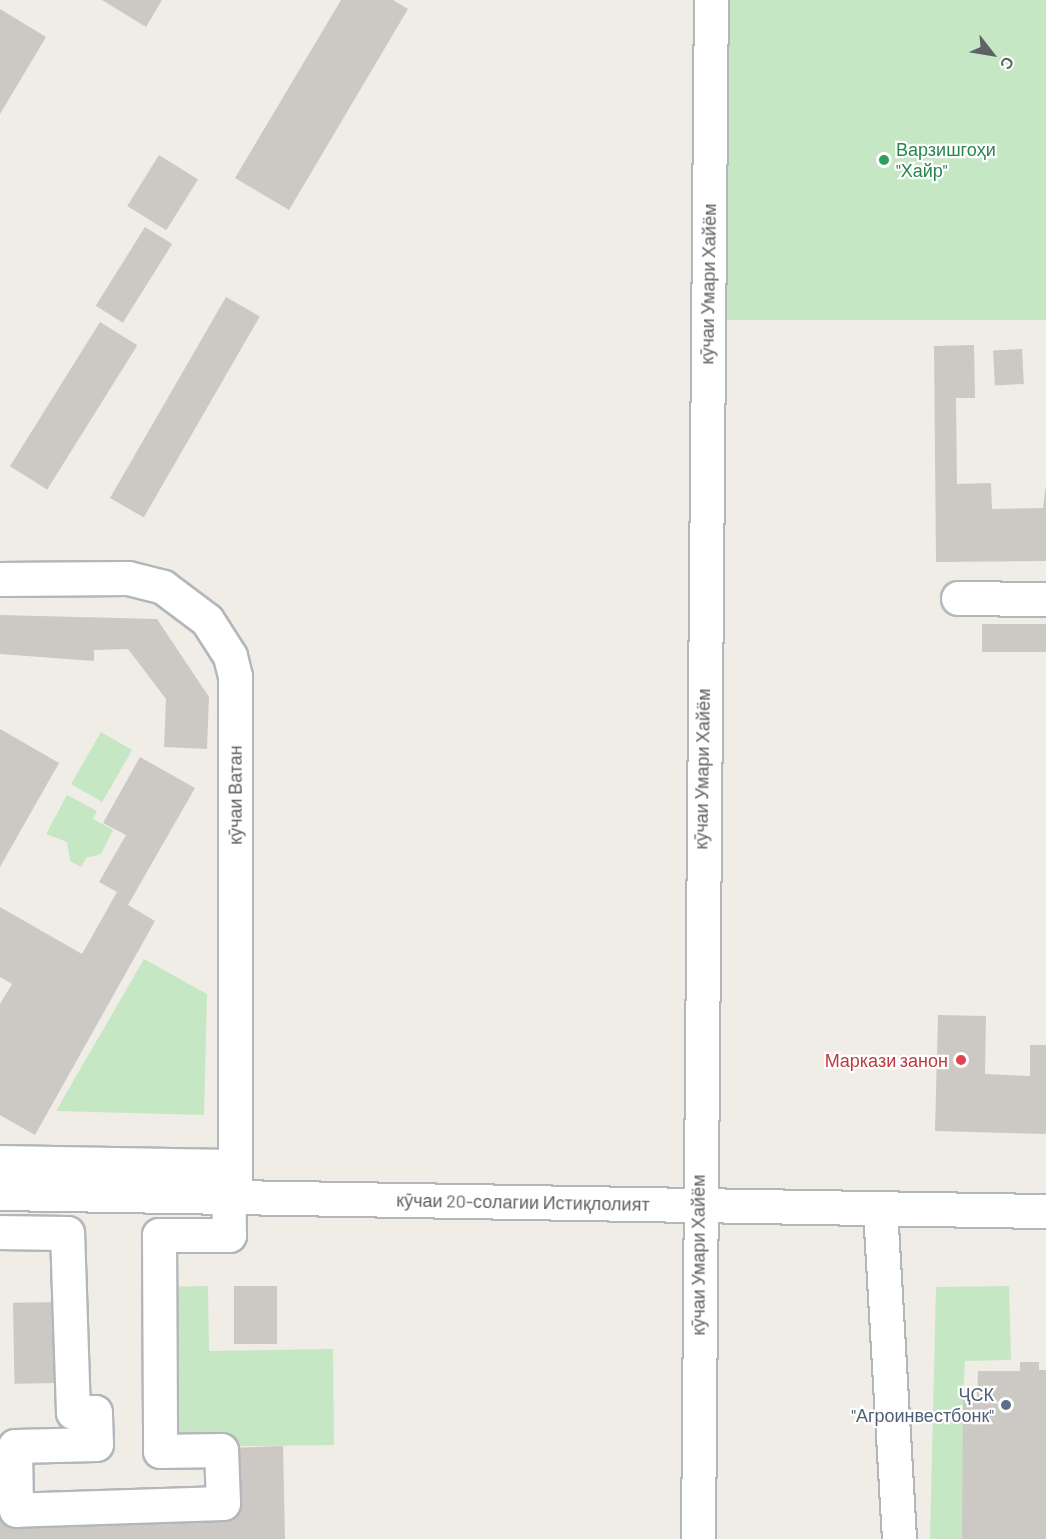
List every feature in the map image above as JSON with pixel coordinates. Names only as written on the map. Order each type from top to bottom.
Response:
[{"type":"street","name":"кӯчаи Умари Хайём","points":[[698,1539],[698,1206],[711,0]]},
{"type":"street","name":"кӯчаи Ватан","points":[[0,579],[128,578],[163,587],[207,620],[230,656],[235,688],[231,1197]]},
{"type":"street","points":[[958,598],[1046,599]]},
{"type":"street","points":[[0,1162],[228,1166],[231,1197],[229,1235],[159,1235],[160,1451],[222,1450],[224,1503],[16,1510],[15,1446],[96,1444],[94,1412],[73,1412],[67,1233],[0,1232]]},
{"type":"street","name":"кӯчаи 20-солагии Истиқлолият","points":[[0,1193],[1046,1211]]},
{"type":"street","points":[[880,1209],[899,1539]]},
{"type":"green space","name":"Варзишгоҳи \"Хайр\"","points":[[724,0],[1046,0],[1046,320],[724,320]]},
{"type":"green space","points":[[101,732],[132,750],[102,802],[71,784]]},
{"type":"green space","points":[[67,795],[97,811],[93,819],[113,830],[101,854],[86,858],[81,867],[70,861],[67,842],[46,834]]},
{"type":"green space","points":[[144,959],[207,994],[204,1115],[56,1111]]},
{"type":"green space","points":[[208,1286],[209,1351],[333,1349],[334,1445],[160,1447],[159,1287]]},
{"type":"green space","points":[[1009,1286],[1011,1360],[965,1361],[963,1399],[1046,1403],[1046,1539],[930,1539],[936,1287]]},
{"type":"building","points":[[102,0],[162,0],[146,27]]},
{"type":"building","points":[[341,0],[393,0],[408,9],[289,210],[235,178]]},
{"type":"building","points":[[0,9],[46,37],[0,114]]},
{"type":"building","points":[[159,155],[198,179],[166,230],[127,206]]},
{"type":"building","points":[[145,227],[172,244],[123,323],[96,306]]},
{"type":"building","points":[[226,297],[260,316],[144,517],[110,498]]},
{"type":"building","points":[[100,322],[137,345],[47,489],[10,466]]},
{"type":"building","points":[[974,345],[975,398],[956,398],[957,484],[991,483],[992,509],[1043,508],[1046,485],[1046,561],[936,562],[934,346]]},
{"type":"building","points":[[1022,349],[1024,384],[995,385],[993,351]]},
{"type":"building","points":[[0,615],[157,619],[209,697],[207,749],[164,747],[166,699],[128,649],[94,650],[94,661],[0,654]]},
{"type":"building","points":[[982,624],[1046,624],[1046,652],[982,652]]},
{"type":"building","points":[[0,729],[59,763],[0,867]]},
{"type":"building","points":[[140,757],[195,788],[128,905],[155,921],[35,1135],[0,1115],[0,1004],[12,984],[0,977],[0,907],[82,954],[117,892],[99,882],[126,835],[103,823]]},
{"type":"building","name":"Маркази занон","points":[[938,1015],[986,1016],[985,1074],[1030,1076],[1030,1045],[1046,1045],[1046,1134],[935,1131]]},
{"type":"building","points":[[234,1286],[277,1286],[277,1344],[234,1344]]},
{"type":"building","points":[[60,1302],[61,1383],[14,1384],[13,1303]]},
{"type":"building","points":[[1020,1362],[1039,1362],[1039,1370],[1046,1370],[1046,1539],[962,1539],[963,1400],[977,1399],[978,1371],[1020,1371]]},
{"type":"building","points":[[283,1446],[285,1539],[0,1539],[0,1455],[13,1513],[227,1507],[226,1448]]},
{"type":"place","name":"Варзишгоҳи \"Хайр\"","points":[[884,160]]},
{"type":"place","name":"Маркази занон","points":[[961,1060]]},
{"type":"place","name":"ҶСК \"Агроинвестбонк\"","points":[[1006,1405]]}]
